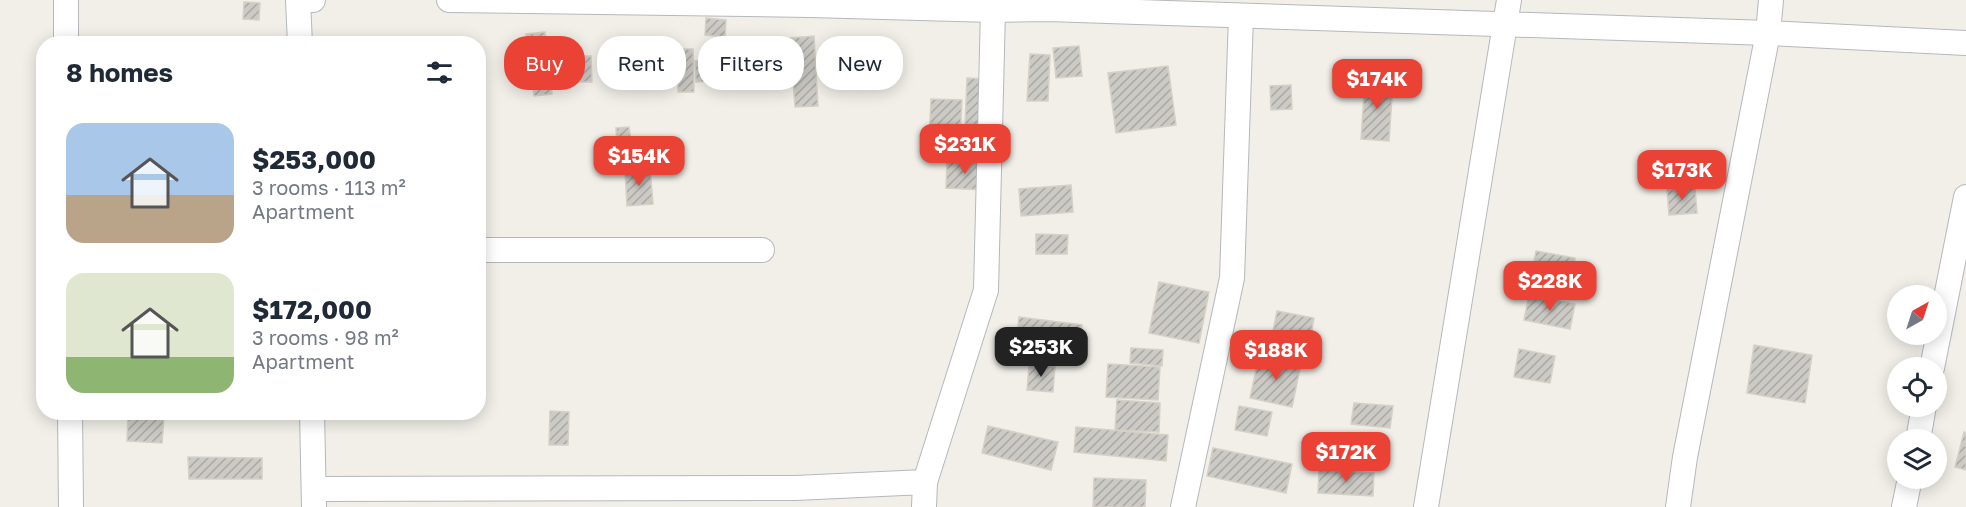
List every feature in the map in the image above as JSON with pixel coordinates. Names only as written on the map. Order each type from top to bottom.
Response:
[{"type":"street","points":[[66,0],[66,36]]},
{"type":"street","points":[[300,36],[298,0],[313,0]]},
{"type":"street","points":[[449,0],[810,2],[993,10],[1048,5],[1241,16],[1289,8],[1507,12],[1768,33],[1966,43]]},
{"type":"street","points":[[1678,507],[1685,457],[1768,33],[1771,0]]},
{"type":"street","points":[[924,507],[925,482],[986,290],[993,10]]},
{"type":"street","points":[[1426,507],[1507,12]]},
{"type":"street","points":[[1183,507],[1232,278],[1241,16]]},
{"type":"street","points":[[1934,357],[1966,197]]},
{"type":"street","points":[[486,250],[762,250]]},
{"type":"street","points":[[70,420],[71,507]]},
{"type":"street","points":[[312,420],[314,498],[795,488],[925,482]]},
{"type":"street","points":[[1904,507],[1908,489]]},
{"type":"building","points":[[244,2],[260,3],[259,20],[243,19]]},
{"type":"building","points":[[706,18],[726,20],[725,36],[705,35]]},
{"type":"building","points":[[545,32],[545,36],[526,36],[526,34]]},
{"type":"building","points":[[814,36],[818,106],[795,107],[794,90],[804,90],[804,37]]},
{"type":"building","points":[[1079,46],[1082,76],[1056,78],[1053,48]]},
{"type":"building","points":[[686,49],[693,49],[694,92],[678,92],[678,90],[686,90]]},
{"type":"building","points":[[1030,54],[1050,55],[1048,101],[1027,101]]},
{"type":"building","points":[[585,56],[591,56],[592,82],[585,82]]},
{"type":"building","points":[[695,61],[698,61],[698,82],[696,82]]},
{"type":"building","points":[[1168,66],[1176,125],[1116,133],[1108,73]]},
{"type":"building","points":[[967,78],[985,79],[983,126],[965,125]]},
{"type":"building","points":[[1365,80],[1393,82],[1389,141],[1361,139]]},
{"type":"building","points":[[1291,85],[1292,109],[1271,110],[1270,86]]},
{"type":"building","points":[[533,90],[552,90],[552,94],[534,96]]},
{"type":"building","points":[[931,99],[962,100],[960,141],[929,140]]},
{"type":"building","points":[[629,127],[631,141],[617,143],[616,128]]},
{"type":"building","points":[[947,161],[984,163],[983,190],[946,188]]},
{"type":"building","points":[[650,168],[653,204],[627,206],[625,170]]},
{"type":"building","points":[[1071,185],[1073,212],[1021,216],[1019,189]]},
{"type":"building","points":[[1695,188],[1697,213],[1669,215],[1667,190]]},
{"type":"building","points":[[1036,234],[1068,235],[1067,254],[1036,254]]},
{"type":"building","points":[[1536,251],[1575,258],[1571,285],[1531,277]]},
{"type":"building","points":[[1159,282],[1209,292],[1199,343],[1149,333]]},
{"type":"building","points":[[1529,295],[1575,304],[1570,329],[1524,320]]},
{"type":"building","points":[[1277,311],[1314,318],[1307,357],[1269,350]]},
{"type":"building","points":[[1019,317],[1082,325],[1078,354],[1016,346]]},
{"type":"building","points":[[1754,345],[1812,355],[1805,403],[1747,393]]},
{"type":"building","points":[[1131,348],[1163,350],[1162,366],[1130,363]]},
{"type":"building","points":[[1519,349],[1555,356],[1550,383],[1514,377]]},
{"type":"building","points":[[1259,356],[1301,364],[1292,407],[1250,398]]},
{"type":"building","points":[[1108,364],[1160,367],[1158,400],[1106,397]]},
{"type":"building","points":[[1029,365],[1055,367],[1053,392],[1027,390]]},
{"type":"building","points":[[1117,400],[1160,403],[1159,432],[1115,430]]},
{"type":"building","points":[[1354,403],[1393,406],[1390,428],[1351,424]]},
{"type":"building","points":[[1239,406],[1272,412],[1267,436],[1235,430]]},
{"type":"building","points":[[550,411],[569,412],[568,445],[549,445]]},
{"type":"building","points":[[128,420],[164,420],[162,443],[127,441]]},
{"type":"building","points":[[988,426],[1058,442],[1051,470],[982,453]]},
{"type":"building","points":[[1076,427],[1168,435],[1166,461],[1074,452]]},
{"type":"building","points":[[1964,432],[1966,433],[1966,470],[1955,467]]},
{"type":"building","points":[[1338,447],[1371,447],[1372,466],[1338,466]]},
{"type":"building","points":[[1213,448],[1292,464],[1286,493],[1207,476]]},
{"type":"building","points":[[188,457],[262,458],[262,479],[189,479]]},
{"type":"building","points":[[1319,470],[1374,473],[1373,496],[1318,493]]},
{"type":"building","points":[[1094,478],[1146,480],[1145,507],[1093,507]]}]
